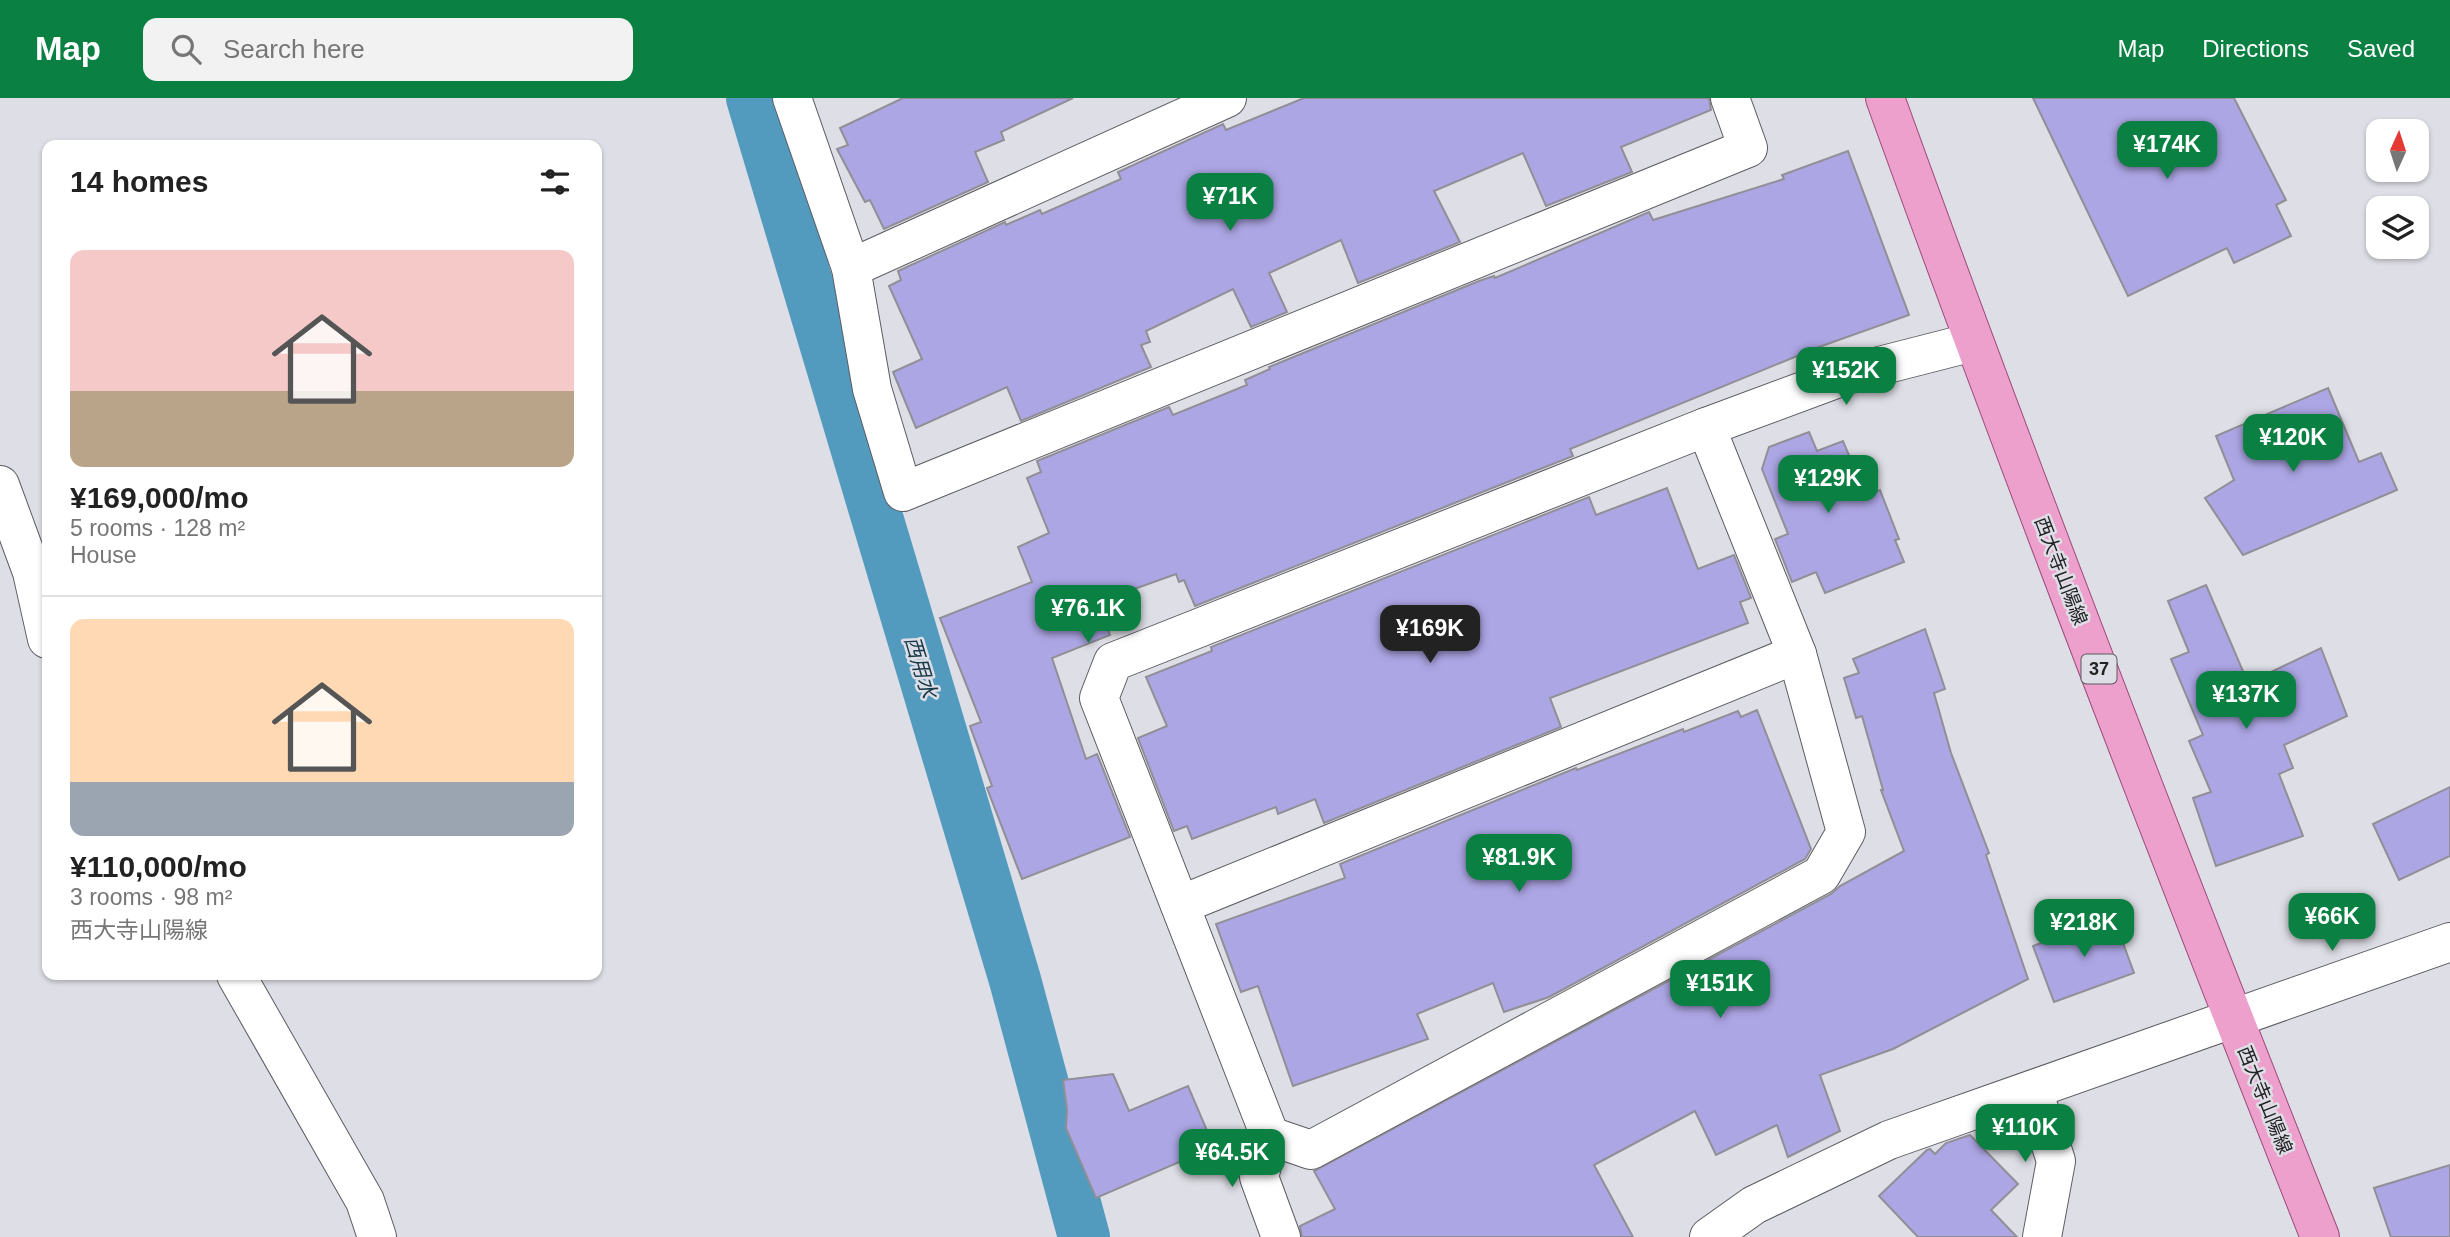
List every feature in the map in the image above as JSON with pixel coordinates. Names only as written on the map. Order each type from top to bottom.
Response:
[{"type":"main road","name":"西大寺山陽線","points":[[1885,98],[1973,342],[2320,1237]]},
{"type":"street","points":[[792,98],[851,268],[872,389],[903,492],[1748,148],[1730,98]]},
{"type":"street","points":[[851,268],[1227,98]]},
{"type":"street","points":[[1281,1237],[1259,1177],[1270,1136],[1099,698],[1113,662],[1706,427],[1852,373],[1973,342]]},
{"type":"street","points":[[1270,1136],[1311,1150],[1821,876],[1846,832],[1797,654],[1706,427]]},
{"type":"street","points":[[0,485],[32,572],[42,617]]},
{"type":"street","points":[[1180,905],[1797,654]]},
{"type":"street","points":[[1709,1237],[1754,1205],[1889,1140],[2450,942]]},
{"type":"street","points":[[239,980],[365,1201],[377,1237]]},
{"type":"street","points":[[2033,1090],[2056,1161],[2042,1237]]},
{"type":"building","points":[[903,98],[1073,98],[1001,132],[1004,140],[975,152],[988,182],[884,229],[870,200],[865,202],[837,149],[848,145],[840,128]]},
{"type":"building","points":[[1304,98],[1709,98],[1711,110],[1621,147],[1632,172],[1546,206],[1523,153],[1434,191],[1460,242],[1358,283],[1341,240],[1269,273],[1287,312],[1251,327],[1233,289],[1146,331],[1150,342],[1141,345],[1151,367],[1021,421],[1007,387],[916,428],[893,372],[922,359],[889,286],[901,280],[898,271],[1005,222],[1006,225],[1040,210],[1042,214],[1121,179],[1118,172],[1223,124],[1226,130]]},
{"type":"building","points":[[2033,98],[2234,98],[2286,200],[2276,205],[2291,236],[2234,263],[2227,248],[2128,296]]},
{"type":"building","points":[[1848,151],[1909,315],[1819,347],[1570,449],[1573,456],[1195,606],[1184,580],[1179,582],[1176,574],[1098,602],[1110,635],[1052,658],[1086,759],[1097,754],[1130,837],[1022,879],[987,788],[992,786],[970,726],[981,722],[940,618],[1032,582],[1018,547],[1049,533],[1027,478],[1041,472],[1037,461],[1169,407],[1173,415],[1247,385],[1245,380],[1270,369],[1269,367],[1479,281],[1494,276],[1495,278],[1649,212],[1653,220],[1784,179],[1782,175]]},
{"type":"building","points":[[2328,388],[2359,462],[2381,453],[2397,490],[2243,555],[2205,498],[2234,480],[2216,436]]},
{"type":"building","points":[[1809,432],[1817,451],[1843,441],[1866,496],[1880,490],[1899,539],[1895,540],[1904,562],[1825,593],[1816,572],[1792,582],[1775,539],[1788,534],[1762,469],[1769,447]]},
{"type":"building","points":[[1667,488],[1698,569],[1734,555],[1751,598],[1740,602],[1748,623],[1550,698],[1561,727],[1324,823],[1315,799],[1278,814],[1276,807],[1192,839],[1187,826],[1174,831],[1138,738],[1167,726],[1146,677],[1212,651],[1211,647],[1589,497],[1596,515]]},
{"type":"building","points":[[2206,585],[2248,683],[2321,648],[2347,716],[2284,745],[2293,768],[2279,774],[2303,836],[2216,866],[2193,798],[2211,792],[2189,741],[2203,735],[2171,659],[2189,652],[2168,601]]},
{"type":"building","points":[[1925,629],[1945,689],[1934,693],[1951,753],[1989,853],[1986,855],[2028,979],[1893,1049],[1820,1075],[1840,1131],[1788,1157],[1777,1125],[1716,1155],[1695,1111],[1594,1165],[1633,1237],[1302,1237],[1300,1226],[1335,1209],[1314,1171],[1831,894],[1840,886],[1904,851],[1881,790],[1862,716],[1856,718],[1844,678],[1859,673],[1853,659]]},
{"type":"building","points":[[1757,710],[1811,849],[1805,859],[1549,997],[1504,1012],[1493,983],[1417,1014],[1428,1039],[1293,1086],[1258,986],[1241,992],[1216,924],[1345,878],[1340,864],[1576,768],[1577,770],[1738,711],[1741,717]]},
{"type":"building","points":[[2450,787],[2450,856],[2399,880],[2373,824]]},
{"type":"building","points":[[2113,916],[2134,973],[2054,1002],[2033,946]]},
{"type":"building","points":[[1113,1074],[1129,1111],[1188,1086],[1214,1147],[1096,1198],[1066,1128],[1067,1109],[1063,1080]]},
{"type":"building","points":[[1970,1135],[2018,1184],[1991,1210],[2017,1237],[1918,1237],[1879,1196],[1927,1150],[1930,1149],[1935,1154],[1946,1143]]},
{"type":"building","points":[[2450,1165],[2450,1237],[2391,1237],[2374,1188]]},
{"type":"waterway","name":"西用水","points":[[752,98],[1015,980],[1084,1237]]}]
